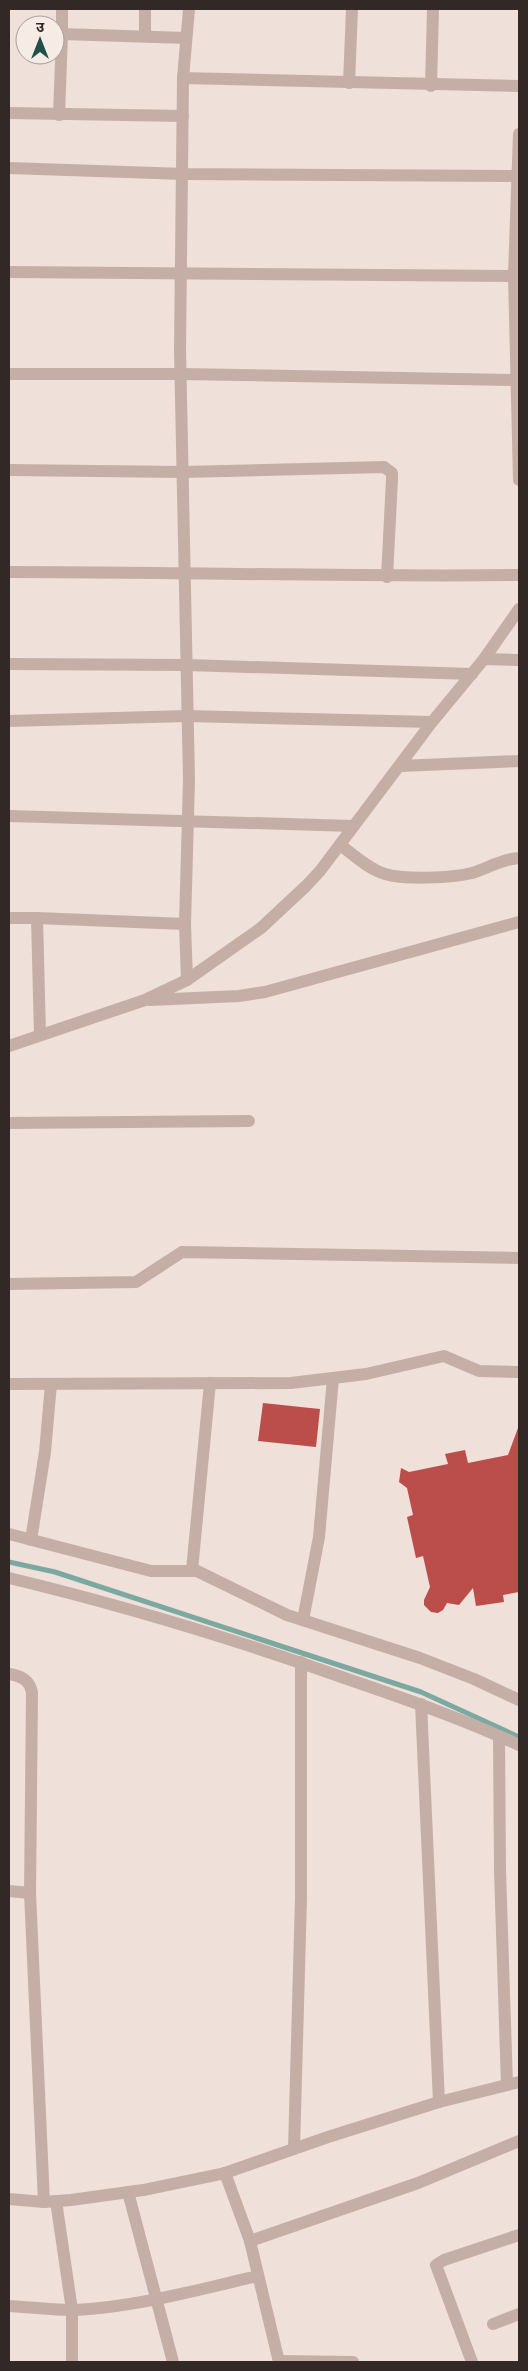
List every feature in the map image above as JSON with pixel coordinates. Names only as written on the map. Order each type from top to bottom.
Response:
[{"type":"street","points":[[145,9],[145,36]]},
{"type":"street","points":[[187,980],[185,924],[188,822],[187,665],[181,374],[184,174],[183,78],[189,9]]},
{"type":"street","points":[[349,82],[352,9]]},
{"type":"street","points":[[431,86],[433,9]]},
{"type":"street","points":[[65,34],[186,38]]},
{"type":"street","points":[[59,115],[61,65]]},
{"type":"street","points":[[183,78],[431,86],[519,86]]},
{"type":"street","points":[[9,113],[183,116]]},
{"type":"street","points":[[519,134],[516,380],[519,480]]},
{"type":"street","points":[[9,168],[184,174],[519,176]]},
{"type":"street","points":[[9,272],[517,275]]},
{"type":"street","points":[[9,374],[181,374],[516,380]]},
{"type":"street","points":[[9,470],[183,472],[389,469],[392,479],[387,577]]},
{"type":"street","points":[[9,572],[184,572],[387,577],[519,575]]},
{"type":"street","points":[[9,1046],[145,1000],[187,980],[261,928],[306,886],[340,845],[432,722],[484,660],[519,609]]},
{"type":"street","points":[[484,660],[519,660]]},
{"type":"street","points":[[9,664],[187,665],[472,674]]},
{"type":"street","points":[[9,721],[187,716],[432,722]]},
{"type":"street","points":[[400,766],[519,761]]},
{"type":"street","points":[[9,816],[353,826]]},
{"type":"street","points":[[340,845],[379,872],[393,876],[456,876],[475,872],[503,860],[519,858]]},
{"type":"street","points":[[9,918],[185,924]]},
{"type":"street","points":[[37,918],[40,1035]]},
{"type":"street","points":[[145,1000],[239,996],[265,992],[519,922]]},
{"type":"street","points":[[9,1123],[249,1121]]},
{"type":"street","points":[[9,1284],[136,1282],[176,1254],[182,1252],[519,1258]]},
{"type":"street","points":[[9,1384],[291,1382],[366,1374],[444,1356],[479,1371],[519,1372]]},
{"type":"street","points":[[303,1620],[319,1537],[333,1378]]},
{"type":"street","points":[[192,1570],[210,1383]]},
{"type":"street","points":[[32,1540],[45,1452],[51,1384]]},
{"type":"street","points":[[9,1534],[152,1571],[192,1570],[287,1615],[414,1656],[474,1679],[519,1700]]},
{"type":"street","points":[[9,1578],[180,1624],[301,1662],[421,1704],[519,1745]]},
{"type":"street","points":[[294,2149],[301,1898],[301,1662]]},
{"type":"street","points":[[9,1674],[21,1677],[27,1681],[31,1686],[32,1693],[30,1893],[50,2201],[72,2310],[72,2362]]},
{"type":"street","points":[[421,1704],[439,2102]]},
{"type":"street","points":[[9,2199],[50,2201],[128,2192],[225,2173],[439,2102],[513,2084],[500,1871],[499,1736]]},
{"type":"street","points":[[9,1891],[30,1893]]},
{"type":"street","points":[[250,2241],[418,2183],[519,2142]]},
{"type":"street","points":[[225,2173],[250,2241],[279,2362],[354,2362]]},
{"type":"street","points":[[128,2192],[173,2362]]},
{"type":"street","points":[[472,2362],[436,2265],[444,2260],[519,2234]]},
{"type":"street","points":[[9,2306],[72,2310],[156,2300],[258,2276]]},
{"type":"street","points":[[493,2324],[519,2314]]},
{"type":"building","points":[[263,1403],[320,1409],[316,1447],[258,1441]]},
{"type":"building","points":[[518,1428],[519,1592],[503,1595],[504,1602],[476,1606],[473,1588],[459,1605],[447,1603],[443,1610],[438,1613],[431,1612],[424,1605],[424,1600],[430,1587],[423,1556],[416,1558],[407,1517],[413,1515],[407,1488],[399,1482],[401,1468],[409,1472],[448,1464],[445,1454],[465,1450],[468,1463],[508,1455]]},
{"type":"waterway","points":[[9,1562],[55,1572],[421,1692],[519,1737]]}]
